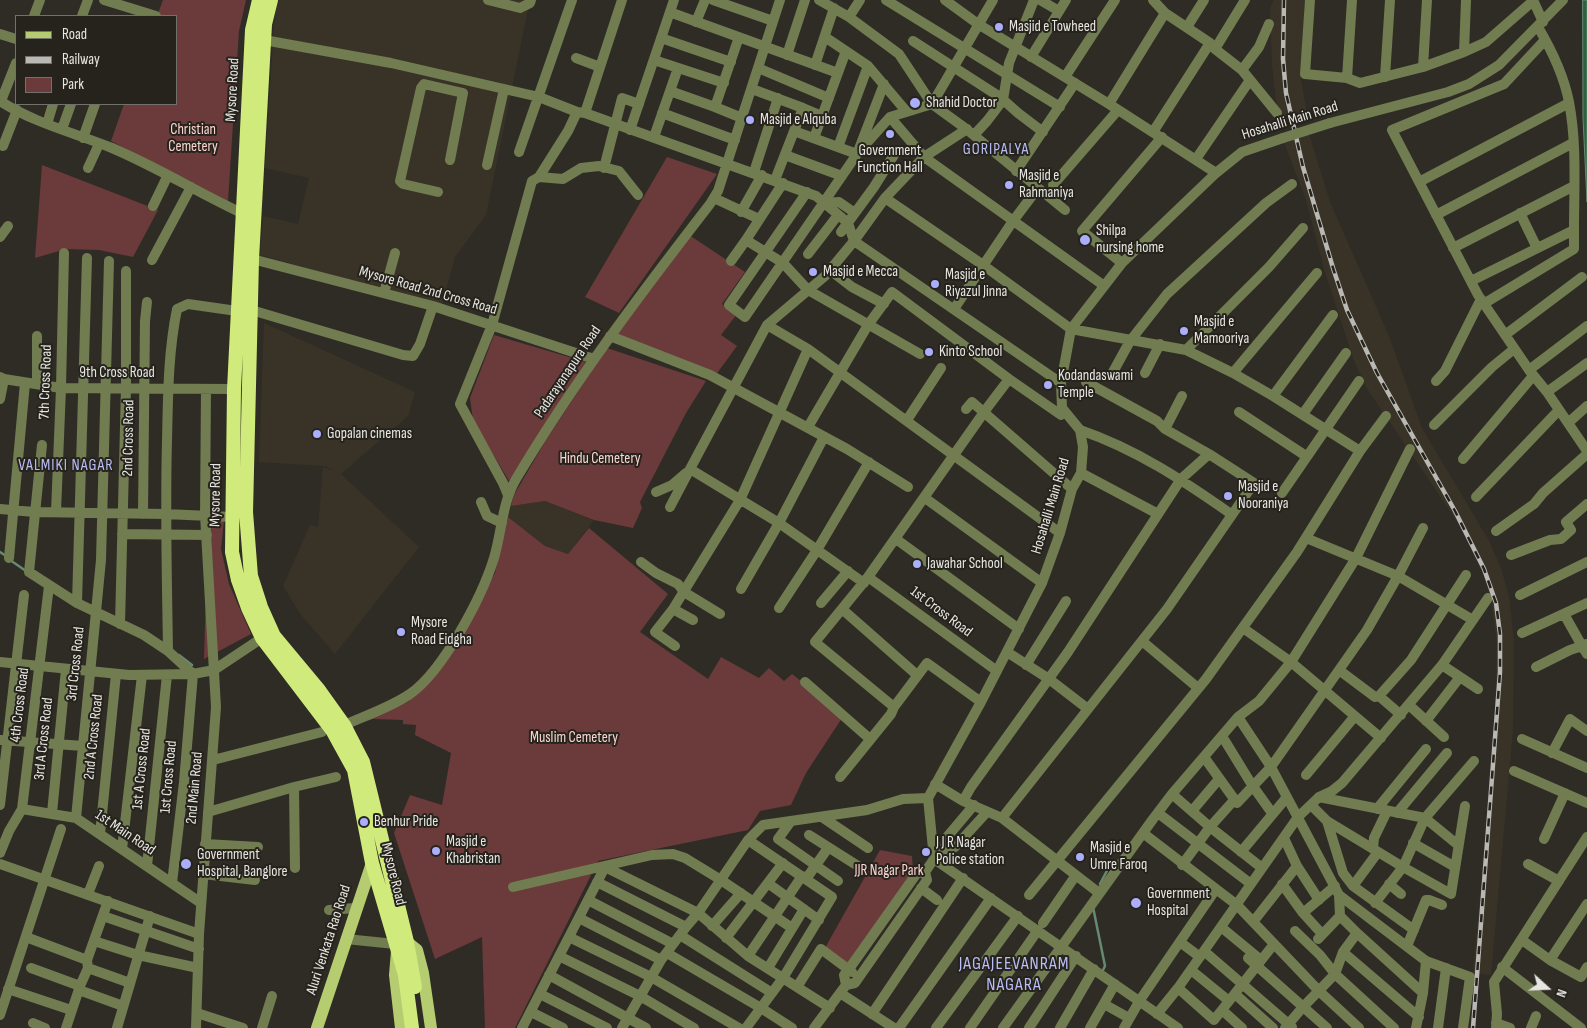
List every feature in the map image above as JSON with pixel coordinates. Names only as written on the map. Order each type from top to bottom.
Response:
[{"type":"highway","name":"Mysore Road","points":[[259,0],[252,30],[249,217],[252,260],[234,389],[232,552],[238,580],[262,638],[333,729],[363,762],[400,946]]},
{"type":"highway","name":"Mysore Road","points":[[271,0],[265,24],[249,217],[244,312],[246,512],[251,576],[261,608],[274,636],[319,690],[333,729],[354,770],[372,863],[400,946]]},
{"type":"highway","points":[[400,946],[409,975],[418,1028]]},
{"type":"highway","points":[[409,975],[412,1028]]},
{"type":"main road","name":"Aluri Venkata Rao Road","points":[[316,1028],[355,908],[372,863]]},
{"type":"main road","points":[[401,1028],[395,975],[400,946],[416,950],[421,966],[431,1028]]},
{"type":"street","points":[[34,15],[40,0]]},
{"type":"street","points":[[82,15],[88,0]]},
{"type":"street","points":[[104,0],[153,15]]},
{"type":"street","points":[[488,0],[520,8],[530,3],[531,0]]},
{"type":"street","points":[[519,152],[572,0]]},
{"type":"street","points":[[540,177],[581,112],[600,68],[622,0]]},
{"type":"street","points":[[630,130],[674,0]]},
{"type":"street","points":[[696,22],[705,0]]},
{"type":"street","points":[[713,0],[773,21]]},
{"type":"street","name":"Padarayanapura Road","points":[[213,760],[333,729],[408,695],[423,682],[438,664],[479,598],[494,557],[508,495],[516,479],[610,336],[714,198],[728,163],[779,0]]},
{"type":"street","points":[[788,55],[805,0]]},
{"type":"street","points":[[820,0],[849,17],[899,54],[932,104],[970,132],[1065,210]]},
{"type":"street","points":[[849,17],[860,0]]},
{"type":"street","points":[[886,0],[1060,107]]},
{"type":"street","points":[[945,0],[978,24],[1158,134],[1216,172]]},
{"type":"street","points":[[807,192],[729,305],[745,317],[857,154],[890,117],[932,104],[993,0]]},
{"type":"street","points":[[670,507],[767,325],[830,270],[885,198],[924,157],[987,121],[1003,100],[1006,74],[1034,0]]},
{"type":"street","points":[[1040,0],[1059,11]]},
{"type":"street","points":[[1031,57],[1066,0]]},
{"type":"street","points":[[1065,77],[1115,0]]},
{"type":"street","points":[[1153,0],[1164,11],[1242,70],[1277,113]]},
{"type":"street","points":[[1053,184],[1114,107],[1168,0]]},
{"type":"street","points":[[1187,27],[1204,0]]},
{"type":"street","points":[[1122,263],[1082,231],[1158,134],[1212,46],[1245,0]]},
{"type":"street","points":[[1310,0],[1306,74],[1347,78],[1360,83],[1423,67],[1486,42],[1533,1],[1545,40],[1565,86],[1569,103],[1573,143],[1574,249],[1483,301],[1445,371],[1436,381]]},
{"type":"street","points":[[1347,78],[1352,0]]},
{"type":"street","points":[[1385,77],[1390,0]]},
{"type":"street","points":[[1423,67],[1427,0]]},
{"type":"street","points":[[1464,52],[1466,0]]},
{"type":"street","name":"Hosahalli Main Road","points":[[1062,408],[1061,383],[1070,328],[1122,263],[1216,172],[1242,152],[1330,123],[1448,92],[1468,84],[1499,64],[1540,24],[1559,2]]},
{"type":"street","points":[[815,65],[834,8]]},
{"type":"street","points":[[675,14],[838,74]]},
{"type":"street","points":[[1242,70],[1259,47],[1269,24]]},
{"type":"street","points":[[0,34],[15,39]]},
{"type":"street","points":[[825,37],[868,66],[906,111]]},
{"type":"street","points":[[661,38],[731,62]]},
{"type":"street","points":[[715,107],[739,38]]},
{"type":"street","points":[[264,40],[391,63],[539,97],[807,192],[816,196],[838,215],[854,240],[1061,383]]},
{"type":"street","points":[[1496,531],[1534,504],[1587,453],[1547,392],[1504,335],[1483,301],[1392,130],[1504,84],[1545,40]]},
{"type":"street","points":[[912,41],[1003,100],[1043,132]]},
{"type":"street","points":[[814,138],[846,51]]},
{"type":"street","points":[[576,58],[600,68]]},
{"type":"street","points":[[654,60],[724,83]]},
{"type":"street","points":[[15,65],[0,101],[47,124],[99,144],[168,175],[249,217]]},
{"type":"street","points":[[838,147],[868,66]]},
{"type":"street","points":[[654,137],[678,68]]},
{"type":"street","points":[[758,68],[829,98]]},
{"type":"street","points":[[434,86],[437,74]]},
{"type":"street","points":[[458,91],[461,79]]},
{"type":"street","points":[[1196,159],[1250,80]]},
{"type":"street","points":[[1016,171],[1075,83]]},
{"type":"street","points":[[438,192],[403,184],[400,181],[421,88],[424,84],[462,92],[463,95],[450,160]]},
{"type":"street","points":[[857,154],[884,84]]},
{"type":"street","points":[[487,164],[504,89]]},
{"type":"street","points":[[752,89],[822,116]]},
{"type":"street","points":[[670,91],[742,118]]},
{"type":"street","points":[[604,168],[622,98],[639,104]]},
{"type":"street","points":[[742,212],[758,174],[778,98]]},
{"type":"street","points":[[1419,182],[1569,103]]},
{"type":"street","points":[[47,124],[53,105]]},
{"type":"street","points":[[62,129],[71,105]]},
{"type":"street","points":[[83,138],[95,105]]},
{"type":"street","points":[[731,261],[759,219],[779,181],[785,155],[803,108]]},
{"type":"street","points":[[3,146],[17,110]]},
{"type":"street","points":[[662,113],[735,140]]},
{"type":"street","points":[[890,117],[924,157],[1103,285]]},
{"type":"street","points":[[794,130],[857,154]]},
{"type":"street","points":[[1436,214],[1573,143]]},
{"type":"street","points":[[88,168],[99,144]]},
{"type":"street","points":[[785,155],[842,176]]},
{"type":"street","points":[[844,227],[894,156]]},
{"type":"street","points":[[508,495],[503,482],[460,404],[492,325],[532,181],[540,177],[563,179],[581,168],[604,168],[618,171],[638,195]]},
{"type":"street","points":[[153,206],[168,175]]},
{"type":"street","points":[[1113,372],[1130,341],[1167,294],[1266,203],[1292,184]]},
{"type":"street","points":[[1454,248],[1574,186]]},
{"type":"street","points":[[152,260],[191,187]]},
{"type":"street","points":[[954,309],[1013,221],[1038,188]]},
{"type":"street","points":[[714,198],[759,219]]},
{"type":"street","points":[[885,198],[983,265],[1070,328],[1130,341],[1160,344],[1186,350],[1274,396],[1360,451]]},
{"type":"street","points":[[824,203],[839,202],[855,213]]},
{"type":"street","points":[[1520,213],[1537,248]]},
{"type":"street","points":[[808,254],[838,215]]},
{"type":"street","points":[[0,238],[8,226]]},
{"type":"street","points":[[1186,350],[1269,267],[1302,228]]},
{"type":"street","points":[[1471,281],[1574,230]]},
{"type":"street","points":[[746,240],[782,263],[808,290],[920,354]]},
{"type":"street","name":"7th Cross Road","points":[[56,512],[64,253]]},
{"type":"street","points":[[384,293],[395,253]]},
{"type":"street","points":[[77,603],[87,258]]},
{"type":"street","name":"Mysore Road 2nd Cross Road","points":[[252,260],[433,306],[594,359]]},
{"type":"street","name":"3rd Cross Road","points":[[76,818],[101,560],[109,261]]},
{"type":"street","points":[[830,270],[852,287],[884,304]]},
{"type":"street","points":[[120,622],[126,387],[126,271]]},
{"type":"street","points":[[1233,373],[1317,273]]},
{"type":"street","points":[[1504,335],[1582,276]]},
{"type":"street","points":[[808,427],[868,325],[892,292],[1061,415],[1062,408]]},
{"type":"street","name":"2nd Cross Road","points":[[143,514],[145,322],[147,302]]},
{"type":"street","points":[[168,651],[165,514],[168,389],[172,336],[177,309],[188,304],[244,312],[258,312],[403,355],[413,356],[420,344],[433,306]]},
{"type":"street","points":[[1274,396],[1333,315]]},
{"type":"street","points":[[767,325],[808,349],[1060,533]]},
{"type":"street","points":[[1463,459],[1531,373],[1587,326]]},
{"type":"street","points":[[37,336],[37,384]]},
{"type":"street","points":[[610,336],[710,375],[824,436],[908,487]]},
{"type":"street","points":[[1145,373],[1160,344]]},
{"type":"street","points":[[675,646],[655,632],[684,592],[740,500],[808,349]]},
{"type":"street","points":[[1434,425],[1492,367],[1514,349]]},
{"type":"street","points":[[1303,414],[1346,353]]},
{"type":"street","points":[[1547,392],[1587,363]]},
{"type":"street","points":[[907,420],[941,368]]},
{"type":"street","points":[[0,400],[2,378]]},
{"type":"street","name":"9th Cross Road","points":[[2,378],[61,388],[234,389]]},
{"type":"street","points":[[894,707],[814,642],[866,580],[1009,379]]},
{"type":"street","points":[[1282,493],[1359,381]]},
{"type":"street","points":[[1002,818],[1167,609],[1254,482],[1164,429],[1157,420],[1086,382]]},
{"type":"street","points":[[9,558],[25,383]]},
{"type":"street","name":"2nd Main Road","points":[[196,1028],[198,1013],[199,934],[216,707],[206,515],[206,389]]},
{"type":"street","points":[[1164,429],[1182,396]]},
{"type":"street","points":[[966,409],[972,402],[1072,489]]},
{"type":"street","points":[[1568,423],[1587,406]]},
{"type":"street","points":[[1062,408],[1080,430],[1108,440],[1181,479],[1232,514]]},
{"type":"street","points":[[1476,497],[1559,410]]},
{"type":"street","points":[[1238,412],[1306,456]]},
{"type":"street","points":[[1029,895],[1198,688],[1243,628],[1306,538],[1360,451],[1386,416]]},
{"type":"street","name":"Hosahalli Main Road","points":[[934,859],[928,798],[1042,583],[1060,533],[1072,489],[1080,472],[1083,447],[1080,430]]},
{"type":"street","points":[[741,588],[779,523],[824,436]]},
{"type":"street","points":[[42,445],[29,572],[77,603],[144,635],[168,651],[193,674]]},
{"type":"street","points":[[1003,1028],[1062,946],[1095,896],[1172,794],[1238,717],[1259,701],[1291,662],[1356,558],[1410,449]]},
{"type":"street","points":[[963,801],[971,787],[1068,652],[1181,479],[1209,454]]},
{"type":"street","points":[[779,608],[818,550],[869,462]]},
{"type":"street","points":[[656,492],[672,485],[690,469]]},
{"type":"street","name":"1st Cross Road","points":[[690,469],[779,523],[848,571],[866,580],[997,671]]},
{"type":"street","points":[[1080,472],[1158,514]]},
{"type":"street","points":[[925,498],[1042,583]]},
{"type":"street","points":[[481,502],[487,516],[502,523]]},
{"type":"street","points":[[1510,555],[1550,540],[1562,539],[1571,530],[1566,522],[1587,504]]},
{"type":"street","points":[[0,509],[34,512],[102,512],[232,517]]},
{"type":"street","points":[[1204,757],[1238,803],[1252,785],[1271,767],[1367,630],[1423,528]]},
{"type":"street","points":[[122,534],[207,535]]},
{"type":"street","points":[[896,538],[1019,629]]},
{"type":"street","points":[[1306,538],[1398,576],[1473,620]]},
{"type":"street","points":[[641,562],[656,573],[678,584],[684,592],[720,614]]},
{"type":"street","points":[[1520,595],[1587,562]]},
{"type":"street","points":[[821,603],[848,571]]},
{"type":"street","points":[[1339,670],[1375,697],[1380,696],[1411,660],[1466,575]]},
{"type":"street","name":"4th Cross Road","points":[[0,853],[9,831],[22,809],[49,586]]},
{"type":"street","points":[[0,805],[3,740],[24,595]]},
{"type":"street","points":[[1157,1014],[1191,970],[1298,817],[1319,798],[1342,783],[1401,715],[1442,665],[1488,598]]},
{"type":"street","points":[[1026,665],[1066,601]]},
{"type":"street","points":[[1522,633],[1587,603]]},
{"type":"street","points":[[673,609],[693,620]]},
{"type":"street","points":[[842,609],[917,676]]},
{"type":"street","points":[[1536,667],[1570,650],[1585,648],[1564,614]]},
{"type":"street","points":[[1243,628],[1291,662],[1381,738]]},
{"type":"street","points":[[0,662],[116,674],[193,674],[214,670],[262,638]]},
{"type":"street","points":[[1142,641],[1198,688]]},
{"type":"street","points":[[1007,652],[1049,679],[1088,709]]},
{"type":"street","points":[[840,777],[891,714],[894,707],[927,663],[980,702]]},
{"type":"street","points":[[1442,665],[1478,689]]},
{"type":"street","name":"3rd A Cross Road","points":[[52,813],[66,669]]},
{"type":"street","name":"2nd A Cross Road","points":[[100,834],[116,674]]},
{"type":"street","name":"1st A Cross Road","points":[[147,866],[167,674]]},
{"type":"street","name":"1st Cross Road","points":[[172,883],[184,782],[193,674]]},
{"type":"street","points":[[122,849],[142,675]]},
{"type":"street","points":[[1426,720],[1460,677]]},
{"type":"street","points":[[805,682],[870,739]]},
{"type":"street","points":[[1380,696],[1401,715]]},
{"type":"street","points":[[1409,705],[1444,737]]},
{"type":"street","points":[[1306,775],[1355,716]]},
{"type":"street","points":[[1238,717],[1271,767],[1337,891],[1340,916],[1423,994]]},
{"type":"street","points":[[1552,752],[1570,719],[1587,731]]},
{"type":"street","points":[[1222,736],[1252,785],[1272,813]]},
{"type":"street","points":[[1522,739],[1587,768]]},
{"type":"street","points":[[3,740],[83,746]]},
{"type":"street","points":[[1353,886],[1376,851],[1374,838],[1387,811],[1426,749]]},
{"type":"street","points":[[1387,811],[1448,753]]},
{"type":"street","points":[[1375,903],[1403,867],[1425,818],[1474,761]]},
{"type":"street","points":[[1514,771],[1587,803]]},
{"type":"street","points":[[208,812],[336,777]]},
{"type":"street","points":[[1192,811],[1219,779]]},
{"type":"street","points":[[934,784],[963,801],[1002,818],[1057,859],[1076,875],[1095,896]]},
{"type":"street","points":[[294,787],[295,868]]},
{"type":"street","points":[[1544,839],[1565,793]]},
{"type":"street","points":[[1172,794],[1262,868]]},
{"type":"street","points":[[1241,852],[1287,797]]},
{"type":"street","points":[[622,1028],[667,952],[698,913],[748,840],[763,825],[867,810],[903,799],[928,798]]},
{"type":"street","points":[[1319,798],[1425,818],[1458,845]]},
{"type":"street","points":[[1182,865],[1210,827],[1234,799]]},
{"type":"street","points":[[944,851],[947,837],[974,805]]},
{"type":"street","points":[[1311,805],[1327,821],[1451,894],[1465,806]]},
{"type":"street","name":"1st Main Road","points":[[22,809],[76,818],[201,903]]},
{"type":"street","points":[[843,989],[844,975],[917,873],[925,872],[934,859],[944,851],[955,847],[987,812]]},
{"type":"street","points":[[1158,814],[1251,884]]},
{"type":"street","points":[[822,818],[868,848]]},
{"type":"street","points":[[791,821],[778,839],[838,881]]},
{"type":"street","points":[[1327,821],[1344,873],[1353,886],[1414,930]]},
{"type":"street","points":[[0,1015],[61,829]]},
{"type":"street","points":[[1143,833],[1236,905],[1319,991],[1360,1028]]},
{"type":"street","points":[[808,835],[858,866]]},
{"type":"street","points":[[1510,1028],[1496,1025],[1497,1014],[1494,982],[1587,836]]},
{"type":"street","points":[[1284,838],[1297,866],[1319,900]]},
{"type":"street","points":[[746,1028],[783,978],[832,897],[748,840]]},
{"type":"street","points":[[1413,843],[1455,867]]},
{"type":"street","points":[[205,844],[258,847]]},
{"type":"street","points":[[748,956],[788,897],[828,848]]},
{"type":"street","points":[[514,887],[652,855],[673,854],[685,858],[721,880],[792,928]]},
{"type":"street","points":[[934,859],[1018,916],[1040,927],[1062,946],[1178,1028]]},
{"type":"street","points":[[726,938],[769,884],[783,863]]},
{"type":"street","points":[[0,864],[199,934]]},
{"type":"street","points":[[1528,864],[1559,881]]},
{"type":"street","points":[[88,894],[100,866]]},
{"type":"street","points":[[1253,922],[1297,866]]},
{"type":"street","points":[[522,1028],[605,867]]},
{"type":"street","points":[[605,867],[698,913],[748,956],[830,1008]]},
{"type":"street","points":[[814,1028],[843,989],[855,983],[927,880],[925,872]]},
{"type":"street","points":[[203,874],[255,880]]},
{"type":"street","points":[[970,1028],[1076,875]]},
{"type":"street","points":[[872,1014],[963,878]]},
{"type":"street","points":[[597,882],[683,931],[772,993]]},
{"type":"street","points":[[769,884],[819,920]]},
{"type":"street","points":[[1282,884],[1303,913],[1322,934]]},
{"type":"street","points":[[1389,884],[1400,894]]},
{"type":"street","points":[[921,888],[937,900]]},
{"type":"street","points":[[1124,1028],[1140,1000],[1216,889]]},
{"type":"street","points":[[1303,913],[1319,900],[1337,891]]},
{"type":"street","points":[[1337,891],[1426,961],[1470,977],[1463,1028]]},
{"type":"street","points":[[712,926],[741,893]]},
{"type":"street","points":[[899,1028],[991,898]]},
{"type":"street","points":[[588,900],[667,952],[761,1008],[785,1026]]},
{"type":"street","points":[[1407,946],[1426,900],[1442,905]]},
{"type":"street","points":[[66,1028],[108,901]]},
{"type":"street","points":[[1550,960],[1587,904]]},
{"type":"street","points":[[329,910],[355,908]]},
{"type":"street","points":[[768,968],[804,909]]},
{"type":"street","points":[[103,916],[199,949]]},
{"type":"street","points":[[117,1028],[150,916]]},
{"type":"street","points":[[936,1028],[1018,916]]},
{"type":"street","points":[[1311,946],[1340,916]]},
{"type":"street","points":[[578,918],[667,952]]},
{"type":"street","points":[[1221,926],[1303,1007],[1327,1028]]},
{"type":"street","points":[[1295,931],[1335,974],[1394,1028]]},
{"type":"street","points":[[1180,942],[1202,954],[1242,984],[1289,1027],[1303,1007],[1335,974],[1344,952],[1357,933]]},
{"type":"street","points":[[26,937],[130,983]]},
{"type":"street","points":[[569,937],[651,977],[739,1028]]},
{"type":"street","points":[[346,938],[400,946]]},
{"type":"street","points":[[1522,940],[1550,960],[1581,977],[1587,967]]},
{"type":"street","points":[[94,941],[138,955],[198,968]]},
{"type":"street","points":[[1178,988],[1214,1020],[1274,944]]},
{"type":"street","points":[[797,987],[821,949],[859,977]]},
{"type":"street","points":[[1344,952],[1419,1017]]},
{"type":"street","points":[[559,956],[640,996],[694,1028]]},
{"type":"street","points":[[1029,1028],[1076,956]]},
{"type":"street","points":[[1248,958],[1260,963]]},
{"type":"street","points":[[1416,1028],[1423,994],[1426,961]]},
{"type":"street","points":[[1502,967],[1569,1024],[1581,1028]]},
{"type":"street","points":[[31,968],[124,1006]]},
{"type":"street","points":[[1438,1028],[1446,968]]},
{"type":"street","points":[[1191,970],[1273,1028]]},
{"type":"street","points":[[1060,1028],[1099,972]]},
{"type":"street","points":[[549,975],[646,1028]]},
{"type":"street","points":[[1093,1027],[1116,984]]},
{"type":"street","points":[[8,989],[72,1010]]},
{"type":"street","points":[[843,989],[872,1014],[894,1028]]},
{"type":"street","points":[[540,994],[607,1028]]},
{"type":"street","points":[[262,1028],[272,996]]},
{"type":"street","points":[[1104,1004],[1130,1018]]},
{"type":"street","points":[[1222,1010],[1242,1028]]},
{"type":"street","points":[[531,1012],[563,1028]]},
{"type":"street","points":[[198,1013],[243,1028]]},
{"type":"street","points":[[1531,1028],[1536,1016]]},
{"type":"street","points":[[33,1024],[45,1028]]},
{"type":"shaded area","points":[[278,0],[530,0],[486,215],[455,257],[442,305],[260,255],[263,216],[298,224],[309,178],[265,168],[274,24]]},
{"type":"shaded area","points":[[1274,0],[1305,0],[1301,80],[1308,119],[1283,127],[1277,108],[1272,65],[1270,8]]},
{"type":"shaded area","points":[[1583,0],[1587,0],[1587,202],[1583,118]]},
{"type":"shaded area","points":[[1309,134],[1330,202],[1389,336],[1422,428],[1489,541],[1501,568],[1509,597],[1514,641],[1513,730],[1491,975],[1473,973],[1495,729],[1497,642],[1491,601],[1484,574],[1467,536],[1366,387],[1353,358],[1324,269],[1306,200],[1284,142]]},
{"type":"shaded area","points":[[264,323],[415,392],[408,416],[341,474],[419,547],[335,654],[301,615],[283,586],[310,525],[318,527],[323,467],[334,471],[325,466],[259,462]]},
{"type":"shaded area","points":[[545,501],[594,520],[568,554],[545,546],[508,517],[511,506]]},
{"type":"green space","name":"Christian Cemetery","points":[[163,0],[246,0],[239,31],[228,201],[111,141],[124,105],[178,105],[178,15],[157,15]]},
{"type":"green space","points":[[667,157],[717,174],[619,313],[585,297]]},
{"type":"green space","points":[[42,165],[158,210],[133,257],[99,250],[66,249],[35,258]]},
{"type":"green space","points":[[689,235],[745,272],[722,304],[737,314],[721,335],[737,346],[715,376],[617,335]]},
{"type":"green space","name":"Hindu Cemetery","points":[[494,335],[586,362],[509,481],[473,420],[470,398]]},
{"type":"green space","name":"Hindu Cemetery","points":[[607,348],[706,381],[686,413],[640,502],[642,508],[633,528],[594,520],[545,501],[511,506],[514,495],[546,440]]},
{"type":"green space","name":"Muslim Cemetery","points":[[508,517],[545,546],[568,554],[589,528],[668,594],[640,632],[708,679],[721,657],[759,678],[769,668],[784,681],[792,674],[844,715],[806,773],[791,805],[760,811],[748,830],[598,861],[515,1028],[485,1028],[482,937],[435,959],[394,833],[410,795],[442,805],[451,753],[415,735],[416,725],[403,724],[403,720],[373,719],[409,701],[432,678],[448,657],[495,573]]},
{"type":"green space","points":[[208,518],[224,520],[221,549],[229,584],[251,634],[204,659]]},
{"type":"green space","name":"JJR Nagar Park","points":[[880,850],[912,856],[913,870],[848,965],[825,948]]},
{"type":"waterway","points":[[0,552],[6,556]]},
{"type":"waterway","points":[[10,560],[26,571]]},
{"type":"waterway","points":[[179,655],[192,665]]},
{"type":"waterway","points":[[1100,884],[1111,863]]},
{"type":"waterway","points":[[1093,907],[1105,966],[1102,972]]},
{"type":"railway","points":[[1284,0],[1283,59],[1286,93],[1303,167],[1347,310],[1377,373],[1455,511],[1484,569],[1496,603],[1500,634],[1500,672],[1473,1028]]},
{"type":"place","name":"Masjid e Towheed","points":[[999,27]]},
{"type":"place","name":"Shahid Doctor","points":[[915,103]]},
{"type":"place","name":"Masjid e Alquba","points":[[750,120]]},
{"type":"place","name":"Government Function Hall","points":[[890,134]]},
{"type":"place","name":"Masjid e Rahmaniya","points":[[1009,185]]},
{"type":"place","name":"Shilpa nursing home","points":[[1085,240]]},
{"type":"place","name":"Masjid e Mecca","points":[[813,272]]},
{"type":"place","name":"Masjid e Riyazul Jinna","points":[[935,284]]},
{"type":"place","name":"Masjid e Mamooriya","points":[[1184,331]]},
{"type":"place","name":"Kinto School","points":[[929,352]]},
{"type":"place","name":"Kodandaswami Temple","points":[[1048,385]]},
{"type":"place","name":"Gopalan cinemas","points":[[317,434]]},
{"type":"place","name":"Masjid e Nooraniya","points":[[1228,496]]},
{"type":"place","name":"Jawahar School","points":[[917,564]]},
{"type":"place","name":"Mysore Road Eidgha","points":[[401,632]]},
{"type":"place","name":"Benhur Pride","points":[[364,822]]},
{"type":"place","name":"Masjid e Khabristan","points":[[436,851]]},
{"type":"place","name":"J J R Nagar Police station","points":[[926,852]]},
{"type":"place","name":"Masjid e Umre Faroq","points":[[1080,857]]},
{"type":"place","name":"Government Hospital, Banglore","points":[[186,864]]},
{"type":"place","name":"Government Hospital","points":[[1136,903]]},
{"type":"district","name":"GORIPALYA","points":[[996,150]]},
{"type":"district","name":"VALMIKI NAGAR","points":[[66,466]]},
{"type":"district","name":"JAGAJEEVANRAM NAGARA","points":[[1014,974]]}]
